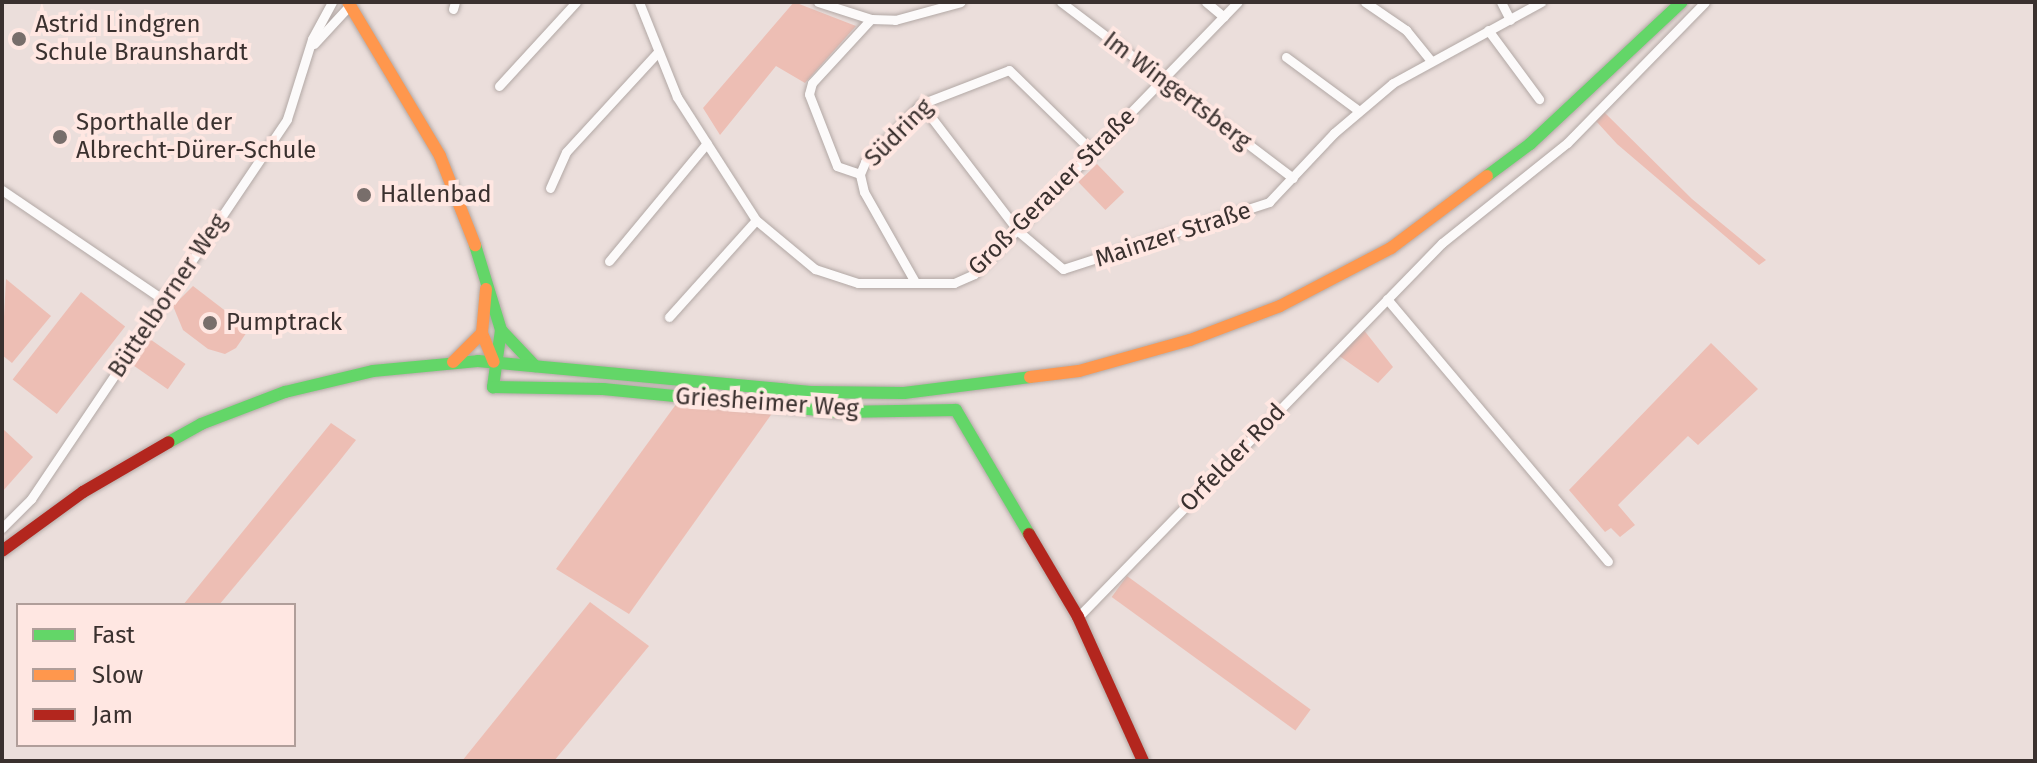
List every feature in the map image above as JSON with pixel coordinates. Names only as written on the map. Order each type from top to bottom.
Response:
[{"type":"main road","points":[[2,551],[121,468],[228,412],[329,380],[453,362],[494,362],[811,392],[904,393],[1079,371],[1190,340],[1280,306],[1391,248],[1530,144],[1682,2]]},
{"type":"main road","points":[[351,3],[440,156],[463,207],[501,330],[535,366]]},
{"type":"main road","points":[[487,286],[482,333],[494,362]]},
{"type":"main road","points":[[494,362],[501,330]]},
{"type":"main road","points":[[453,362],[482,333]]},
{"type":"main road","name":"Griesheimer Weg","points":[[494,362],[493,387],[603,389],[839,412],[956,410],[1078,617],[1143,761]]},
{"type":"street","name":"Büttelborner Weg","points":[[2,528],[31,499],[287,119],[310,50],[332,2]]},
{"type":"street","points":[[499,86],[576,2]]},
{"type":"street","name":"Groß-Gerauer Straße","points":[[639,2],[657,53],[707,143],[756,220],[833,279],[954,283],[974,274],[1018,231],[1238,2]]},
{"type":"street","points":[[818,2],[871,19],[895,20],[961,2]]},
{"type":"street","name":"Im Wingertsberg","points":[[1061,2],[1162,82],[1293,178]]},
{"type":"street","points":[[1206,2],[1224,17]]},
{"type":"street","points":[[1365,2],[1406,30],[1430,60]]},
{"type":"street","points":[[1501,2],[1510,20]]},
{"type":"street","name":"Mainzer Straße","points":[[921,104],[1018,231],[1063,269],[1245,214],[1269,202],[1358,110],[1430,60],[1541,2]]},
{"type":"street","name":"Orfelder Rod","points":[[1078,617],[1442,243],[1567,143],[1705,2]]},
{"type":"street","name":"Büttelborner Weg","points":[[310,50],[351,3]]},
{"type":"street","name":"Südring","points":[[860,174],[837,166],[809,94],[812,83],[871,19]]},
{"type":"street","points":[[1488,30],[1539,99]]},
{"type":"street","points":[[550,188],[566,152],[657,53]]},
{"type":"street","points":[[1286,57],[1358,110]]},
{"type":"street","name":"Südring","points":[[915,282],[864,192],[860,174],[865,162],[921,104],[1009,70],[1094,153]]},
{"type":"street","points":[[609,261],[707,143]]},
{"type":"street","points":[[2,190],[164,300]]},
{"type":"street","points":[[669,317],[756,220]]},
{"type":"street","points":[[1387,299],[1608,561]]},
{"type":"shaded area","points":[[794,2],[856,26],[805,83],[776,66],[720,135],[703,108]]},
{"type":"shaded area","points":[[1604,112],[1692,199],[1766,260],[1759,265],[1617,144],[1596,121]]},
{"type":"shaded area","points":[[1097,164],[1124,192],[1105,210],[1078,182]]},
{"type":"shaded area","points":[[6,279],[51,316],[12,363],[2,355]]},
{"type":"shaded area","name":"Pumptrack","points":[[193,286],[249,329],[236,348],[225,354],[208,349],[183,330],[173,306]]},
{"type":"shaded area","points":[[81,292],[125,326],[57,414],[13,379]]},
{"type":"shaded area","points":[[1363,329],[1393,367],[1378,383],[1338,355]]},
{"type":"shaded area","points":[[147,337],[186,364],[168,389],[129,362]]},
{"type":"shaded area","points":[[1711,343],[1758,389],[1698,445],[1688,436],[1618,505],[1635,525],[1620,537],[1611,528],[1605,532],[1569,490]]},
{"type":"shaded area","points":[[677,403],[773,412],[629,614],[556,569]]},
{"type":"shaded area","points":[[331,423],[356,440],[221,603],[185,603]]},
{"type":"shaded area","points":[[2,428],[33,457],[2,492]]},
{"type":"shaded area","points":[[1127,576],[1311,709],[1295,730],[1112,597]]},
{"type":"shaded area","points":[[590,602],[649,646],[554,761],[462,761]]},
{"type":"traffic: fast","points":[[1487,176],[1530,144],[1682,2]]},
{"type":"traffic: fast","points":[[475,245],[501,330],[493,387],[603,389],[839,412],[956,410],[1029,534]]},
{"type":"traffic: fast","points":[[501,330],[535,366]]},
{"type":"traffic: fast","points":[[169,442],[201,424],[285,392],[373,371],[478,361],[811,392],[904,393],[1030,377]]},
{"type":"traffic: slow","points":[[348,2],[440,156],[475,245]]},
{"type":"traffic: slow","points":[[1030,377],[1079,371],[1190,340],[1280,306],[1391,248],[1487,176]]},
{"type":"traffic: slow","points":[[486,289],[482,333],[494,362]]},
{"type":"traffic: slow","points":[[453,362],[482,333]]},
{"type":"traffic: jam","points":[[2,551],[83,492],[169,442]]},
{"type":"traffic: jam","points":[[1029,534],[1078,617],[1143,761]]},
{"type":"place","name":"Astrid Lindgren Schule Braunshardt","points":[[19,39]]},
{"type":"place","name":"Sporthalle der Albrecht-Dürer-Schule","points":[[60,137]]},
{"type":"place","name":"Hallenbad","points":[[364,195]]},
{"type":"place","name":"Pumptrack","points":[[210,323]]}]
